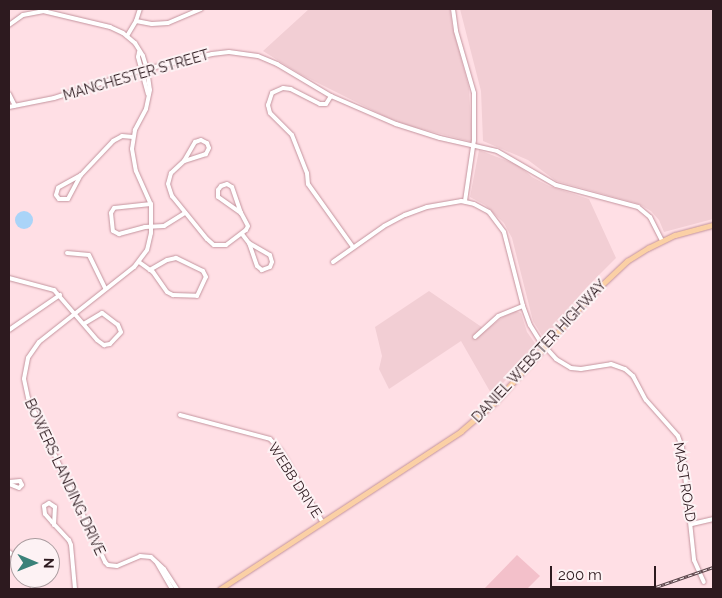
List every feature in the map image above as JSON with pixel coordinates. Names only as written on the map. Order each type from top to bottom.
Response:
[{"type":"main road","name":"DANIEL WEBSTER HIGHWAY","points":[[220,589],[461,431],[495,402],[615,271],[641,251],[662,241],[713,224]]},
{"type":"street","points":[[9,25],[23,15],[43,10],[110,27],[127,36],[136,21],[140,9]]},
{"type":"street","points":[[136,21],[152,24],[168,23],[201,9]]},
{"type":"street","points":[[333,262],[353,247],[405,215],[436,204],[465,201],[474,145],[474,93],[456,31],[453,9]]},
{"type":"street","name":"BOWERS LANDING DRIVE","points":[[127,36],[139,52],[150,86],[147,105],[133,137],[134,166],[151,204],[151,227],[148,246],[139,262],[39,342],[32,351],[25,367],[25,390],[105,562],[108,565],[117,566],[144,556],[151,557],[157,563]]},
{"type":"street","name":"MANCHESTER STREET","points":[[11,106],[60,96],[144,70],[220,52],[250,55],[277,64],[331,96],[408,129],[504,154],[556,185],[638,207],[650,217],[662,241]]},
{"type":"street","points":[[331,96],[326,104],[320,104],[291,89],[283,88],[272,93],[268,105],[270,113],[292,135],[306,169],[308,184],[353,247]]},
{"type":"street","points":[[9,94],[11,106]]},
{"type":"street","points":[[81,175],[58,188],[56,195],[59,199],[68,199],[81,175],[117,138],[122,136],[133,137]]},
{"type":"street","points":[[184,161],[205,155],[209,150],[207,143],[201,140],[194,142],[184,161],[171,173],[168,184],[171,194],[206,239],[214,245],[226,246],[242,234],[248,226],[241,213],[232,187],[227,184],[221,186],[217,194],[220,199],[241,213]]},
{"type":"street","name":"MAST ROAD","points":[[465,201],[489,212],[500,224],[523,306],[533,331],[545,347],[556,359],[571,368],[581,369],[610,364],[621,366],[633,376],[646,400],[678,436],[682,448],[692,524],[694,560],[704,582]]},
{"type":"street","points":[[151,204],[116,207],[111,213],[112,229],[116,233],[170,224],[185,212]]},
{"type":"street","points":[[242,234],[249,243],[257,266],[262,270],[270,267],[272,262],[270,255],[249,243]]},
{"type":"street","points":[[67,253],[90,255],[105,288]]},
{"type":"street","points":[[139,262],[150,270],[167,292],[173,295],[197,296],[206,277],[203,271],[176,258],[167,260],[150,270]]},
{"type":"street","points":[[9,278],[50,288],[60,295],[84,324],[104,344],[110,344],[121,332],[118,325],[102,313],[84,324]]},
{"type":"street","points":[[9,330],[60,295]]},
{"type":"street","points":[[475,337],[498,316],[523,306]]},
{"type":"street","name":"WEBB DRIVE","points":[[180,415],[262,435],[270,439],[281,451],[323,523]]},
{"type":"street","points":[[54,525],[55,507],[49,503],[44,506],[44,512],[54,525],[71,545],[75,589]]},
{"type":"street","points":[[692,524],[713,519]]},
{"type":"street","points":[[157,563],[172,589]]},
{"type":"street","points":[[157,563],[177,589]]},
{"type":"shaded area","points":[[309,9],[450,9],[452,25],[469,88],[472,142],[410,126],[386,117],[300,74],[263,51]]},
{"type":"shaded area","points":[[460,9],[713,9],[713,219],[664,232],[659,220],[651,211],[639,204],[556,181],[528,160],[483,141],[481,91]]},
{"type":"shaded area","points":[[479,150],[518,165],[532,177],[549,186],[589,199],[616,258],[586,288],[547,335],[543,337],[533,321],[512,238],[504,223],[485,205],[470,197]]},
{"type":"shaded area","points":[[429,291],[486,330],[503,317],[516,311],[521,313],[527,332],[537,346],[492,395],[461,341],[389,389],[379,369],[382,356],[375,327]]},
{"type":"shaded area","points":[[517,555],[540,576],[527,589],[484,589]]},
{"type":"water","points":[[24,211],[30,214],[33,220],[30,226],[24,229],[18,226],[15,220],[18,214]]},
{"type":"railway","points":[[650,589],[713,567]]}]
